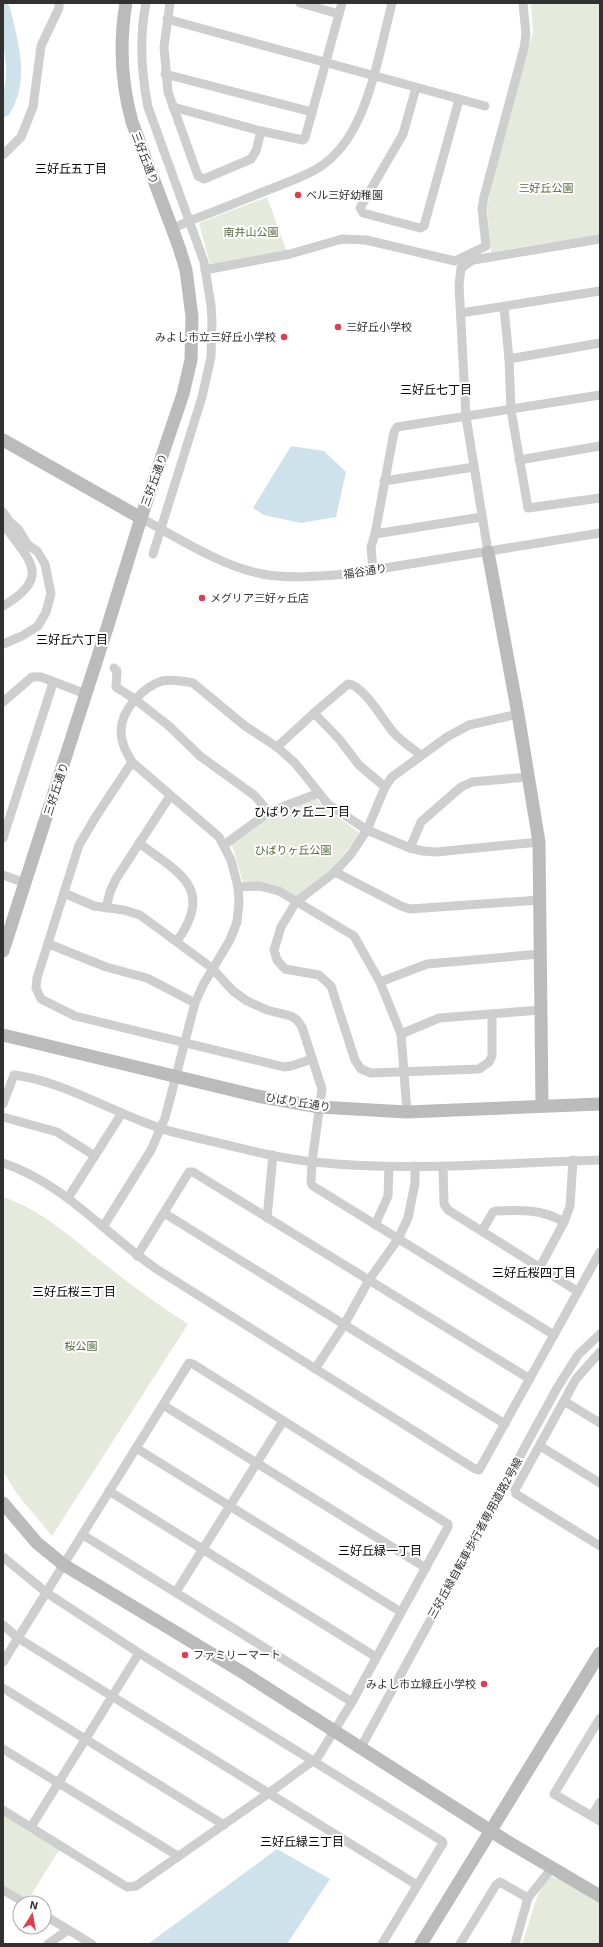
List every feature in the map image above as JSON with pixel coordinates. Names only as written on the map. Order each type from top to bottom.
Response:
[{"type":"street","points":[[3,155],[21,137],[33,107],[41,46],[59,8],[59,3]]},
{"type":"street","name":"三好丘通り","points":[[3,951],[141,518],[181,402],[191,360],[192,317],[189,283],[183,259],[132,122],[128,106],[121,50],[126,3]]},
{"type":"street","points":[[146,3],[141,44],[143,84],[148,107],[200,248],[206,270],[212,305],[211,356],[202,397],[153,554]]},
{"type":"street","points":[[170,3],[164,47],[165,74],[168,92],[200,178],[204,178],[251,159],[256,151],[261,131]]},
{"type":"street","points":[[300,3],[339,14]]},
{"type":"street","points":[[173,108],[301,141],[306,138],[342,3]]},
{"type":"street","points":[[172,229],[303,177],[322,166],[337,152],[354,128],[363,108],[392,3]]},
{"type":"street","points":[[487,257],[482,209],[524,48],[526,35],[524,3]]},
{"type":"street","points":[[167,19],[459,100],[486,106]]},
{"type":"street","points":[[165,74],[312,112]]},
{"type":"street","points":[[416,88],[403,134],[360,208],[363,214],[420,228],[424,226],[459,100]]},
{"type":"street","points":[[206,270],[290,254],[342,239],[366,240],[455,261],[464,265]]},
{"type":"street","points":[[542,1106],[539,842],[466,417],[459,278],[464,265],[473,260],[600,239]]},
{"type":"street","points":[[455,261],[486,246]]},
{"type":"street","points":[[460,313],[600,291]]},
{"type":"street","points":[[504,307],[509,359],[511,410],[528,508],[600,498]]},
{"type":"street","points":[[509,359],[600,343]]},
{"type":"street","points":[[374,570],[371,547],[375,534],[394,432],[397,427],[600,395]]},
{"type":"street","points":[[3,440],[141,518]]},
{"type":"street","points":[[519,460],[600,446]]},
{"type":"street","points":[[384,481],[474,467]]},
{"type":"street","points":[[3,512],[10,522],[18,529],[28,545],[37,551],[46,564],[51,594],[46,612],[38,626],[22,636],[3,644]]},
{"type":"street","points":[[375,534],[482,517]]},
{"type":"street","name":"福谷通り","points":[[141,518],[215,558],[263,574],[313,577],[374,570],[600,533]]},
{"type":"street","points":[[3,524],[30,564],[33,572],[31,582],[24,593],[3,606]]},
{"type":"street","points":[[114,668],[117,671],[116,687],[136,700],[169,726],[200,756],[254,795],[269,812]]},
{"type":"street","points":[[3,702],[32,677],[41,677],[86,694]]},
{"type":"street","points":[[103,1227],[148,1156],[160,1129],[171,1102],[195,1003],[212,968],[234,930],[238,916],[238,887],[224,845],[209,826],[170,796],[132,762],[123,747],[121,731],[122,721],[126,712],[148,688],[163,681],[183,680],[193,683],[245,726],[277,747],[295,763],[319,793],[336,810],[367,830],[410,848],[436,852],[539,842]]},
{"type":"street","points":[[3,838],[53,682]]},
{"type":"street","points":[[277,747],[348,684],[352,685],[368,699],[395,733],[421,755]]},
{"type":"street","points":[[314,713],[339,739],[362,768],[385,787]]},
{"type":"street","points":[[492,1014],[493,1053],[491,1059],[485,1065],[473,1070],[371,1073],[361,1069],[354,1056],[331,986],[319,975],[285,969],[277,960],[274,950],[279,933],[288,914],[296,902],[335,872],[348,859],[367,830],[385,787],[392,777],[447,737],[469,725],[518,714]]},
{"type":"street","points":[[132,762],[79,845],[36,984],[38,994],[45,1002],[84,1019],[185,1044],[284,1067],[312,1059]]},
{"type":"street","points":[[410,848],[421,822],[461,787],[472,782],[528,777]]},
{"type":"street","points":[[224,845],[269,812],[319,793]]},
{"type":"street","points":[[106,908],[112,886],[170,796]]},
{"type":"street","points":[[139,843],[180,874],[191,889],[193,906],[190,921],[177,941]]},
{"type":"street","points":[[335,872],[401,906],[410,909],[540,900]]},
{"type":"street","points":[[3,875],[25,883]]},
{"type":"street","points":[[238,887],[251,886],[278,891],[354,936],[380,982],[400,1034],[405,1072],[407,1112]]},
{"type":"street","points":[[64,892],[94,906],[124,910],[140,915],[212,968],[233,991],[247,1001],[267,1010],[291,1016],[297,1020],[302,1027],[322,1089],[312,1162],[312,1186],[554,1335]]},
{"type":"street","points":[[49,944],[106,967],[147,978],[195,1003]]},
{"type":"street","points":[[380,982],[427,964],[540,954]]},
{"type":"street","points":[[400,1034],[439,1018],[541,1010]]},
{"type":"street","name":"ひばり丘通り","points":[[3,1035],[257,1096],[320,1107],[407,1112],[600,1104]]},
{"type":"street","points":[[3,1104],[14,1075],[40,1080],[160,1129],[273,1155],[312,1162],[389,1167],[600,1160]]},
{"type":"street","points":[[68,1198],[122,1113]]},
{"type":"street","points":[[3,1116],[57,1132],[95,1156]]},
{"type":"street","points":[[267,1218],[273,1155]]},
{"type":"street","points":[[540,1267],[564,1222],[571,1200],[573,1160]]},
{"type":"street","points":[[3,1163],[30,1174],[68,1198],[137,1256],[315,1369],[475,1469],[479,1470],[600,1252]]},
{"type":"street","points":[[315,1369],[344,1325],[369,1280],[398,1239],[411,1210],[415,1183],[415,1166]]},
{"type":"street","points":[[443,1166],[445,1207],[577,1291]]},
{"type":"street","points":[[375,1225],[388,1196],[389,1167]]},
{"type":"street","points":[[137,1256],[190,1171],[530,1379]]},
{"type":"street","points":[[482,1231],[493,1212],[496,1211],[530,1210],[550,1215],[564,1222]]},
{"type":"street","points":[[164,1213],[505,1424]]},
{"type":"street","name":"三好丘緑自転車歩行者専用道路2号線","points":[[360,1749],[557,1388],[578,1355],[600,1334]]},
{"type":"street","points":[[600,1352],[596,1361],[579,1375],[515,1492],[600,1546]]},
{"type":"street","points":[[3,1662],[189,1363],[193,1364],[446,1521],[448,1527],[352,1702],[318,1757],[136,1886],[127,1887],[3,1810]]},
{"type":"street","points":[[564,1401],[600,1423]]},
{"type":"street","points":[[163,1406],[426,1568]]},
{"type":"street","points":[[176,1592],[283,1421]]},
{"type":"street","points":[[540,1446],[600,1483]]},
{"type":"street","points":[[136,1448],[401,1612]]},
{"type":"street","points":[[109,1491],[376,1657]]},
{"type":"street","points":[[3,1503],[37,1543],[64,1565],[242,1672],[333,1732],[551,1869],[600,1896]]},
{"type":"street","points":[[83,1535],[352,1702]]},
{"type":"street","points":[[3,1557],[47,1593],[139,1653],[442,1841],[443,1843],[382,1944]]},
{"type":"street","points":[[3,1625],[18,1638],[417,1885]]},
{"type":"street","points":[[31,1826],[139,1653]]},
{"type":"street","points":[[421,1944],[600,1653]]},
{"type":"street","points":[[3,1688],[224,1825]]},
{"type":"street","points":[[600,1718],[554,1794],[600,1821]]},
{"type":"street","points":[[3,1748],[178,1856]]},
{"type":"street","points":[[592,1816],[600,1802]]},
{"type":"street","points":[[515,1944],[528,1898],[551,1869]]},
{"type":"street","points":[[460,1944],[494,1887],[500,1882],[528,1898]]},
{"type":"street","points":[[3,1890],[12,1895]]},
{"type":"street","points":[[52,1920],[92,1944]]},
{"type":"street","points":[[48,1944],[68,1930]]},
{"type":"green space","name":"三好丘公園","points":[[531,3],[600,3],[600,235],[491,252],[487,208],[493,175],[533,32]]},
{"type":"green space","name":"南井山公園","points":[[267,197],[287,252],[211,268],[199,223]]},
{"type":"green space","name":"ひばりヶ丘公園","points":[[315,798],[360,833],[336,865],[298,898],[279,888],[243,882],[231,842],[274,814]]},
{"type":"green space","name":"桜公園","points":[[3,1197],[33,1210],[47,1219],[139,1291],[188,1324],[52,1536],[17,1494],[3,1471]]},
{"type":"green space","points":[[3,1812],[61,1847],[31,1895],[20,1895],[3,1885]]},
{"type":"green space","points":[[547,1875],[567,1882],[600,1902],[600,1944],[522,1944],[536,1900]]},
{"type":"water","points":[[291,446],[324,451],[346,472],[336,517],[301,523],[264,515],[253,508]]},
{"type":"water","points":[[277,1849],[330,1879],[287,1944],[148,1944]]},
{"type":"waterway","points":[[3,10],[11,48],[14,74],[9,98],[3,110]]},
{"type":"place","name":"ベル三好幼稚園","points":[[298,195]]},
{"type":"place","name":"三好丘小学校","points":[[338,327]]},
{"type":"place","name":"みよし市立三好丘小学校","points":[[284,337]]},
{"type":"place","name":"メグリア三好ヶ丘店","points":[[202,598]]},
{"type":"place","name":"ファミリーマート","points":[[185,1655]]},
{"type":"place","name":"みよし市立緑丘小学校","points":[[484,1684]]},
{"type":"district","name":"三好丘五丁目","points":[[71,169]]},
{"type":"district","name":"三好丘七丁目","points":[[436,390]]},
{"type":"district","name":"三好丘六丁目","points":[[72,640]]},
{"type":"district","name":"ひばりヶ丘二丁目","points":[[302,812]]},
{"type":"district","name":"三好丘桜四丁目","points":[[534,1273]]},
{"type":"district","name":"三好丘桜三丁目","points":[[74,1292]]},
{"type":"district","name":"三好丘緑一丁目","points":[[380,1551]]},
{"type":"district","name":"三好丘緑三丁目","points":[[302,1842]]}]
